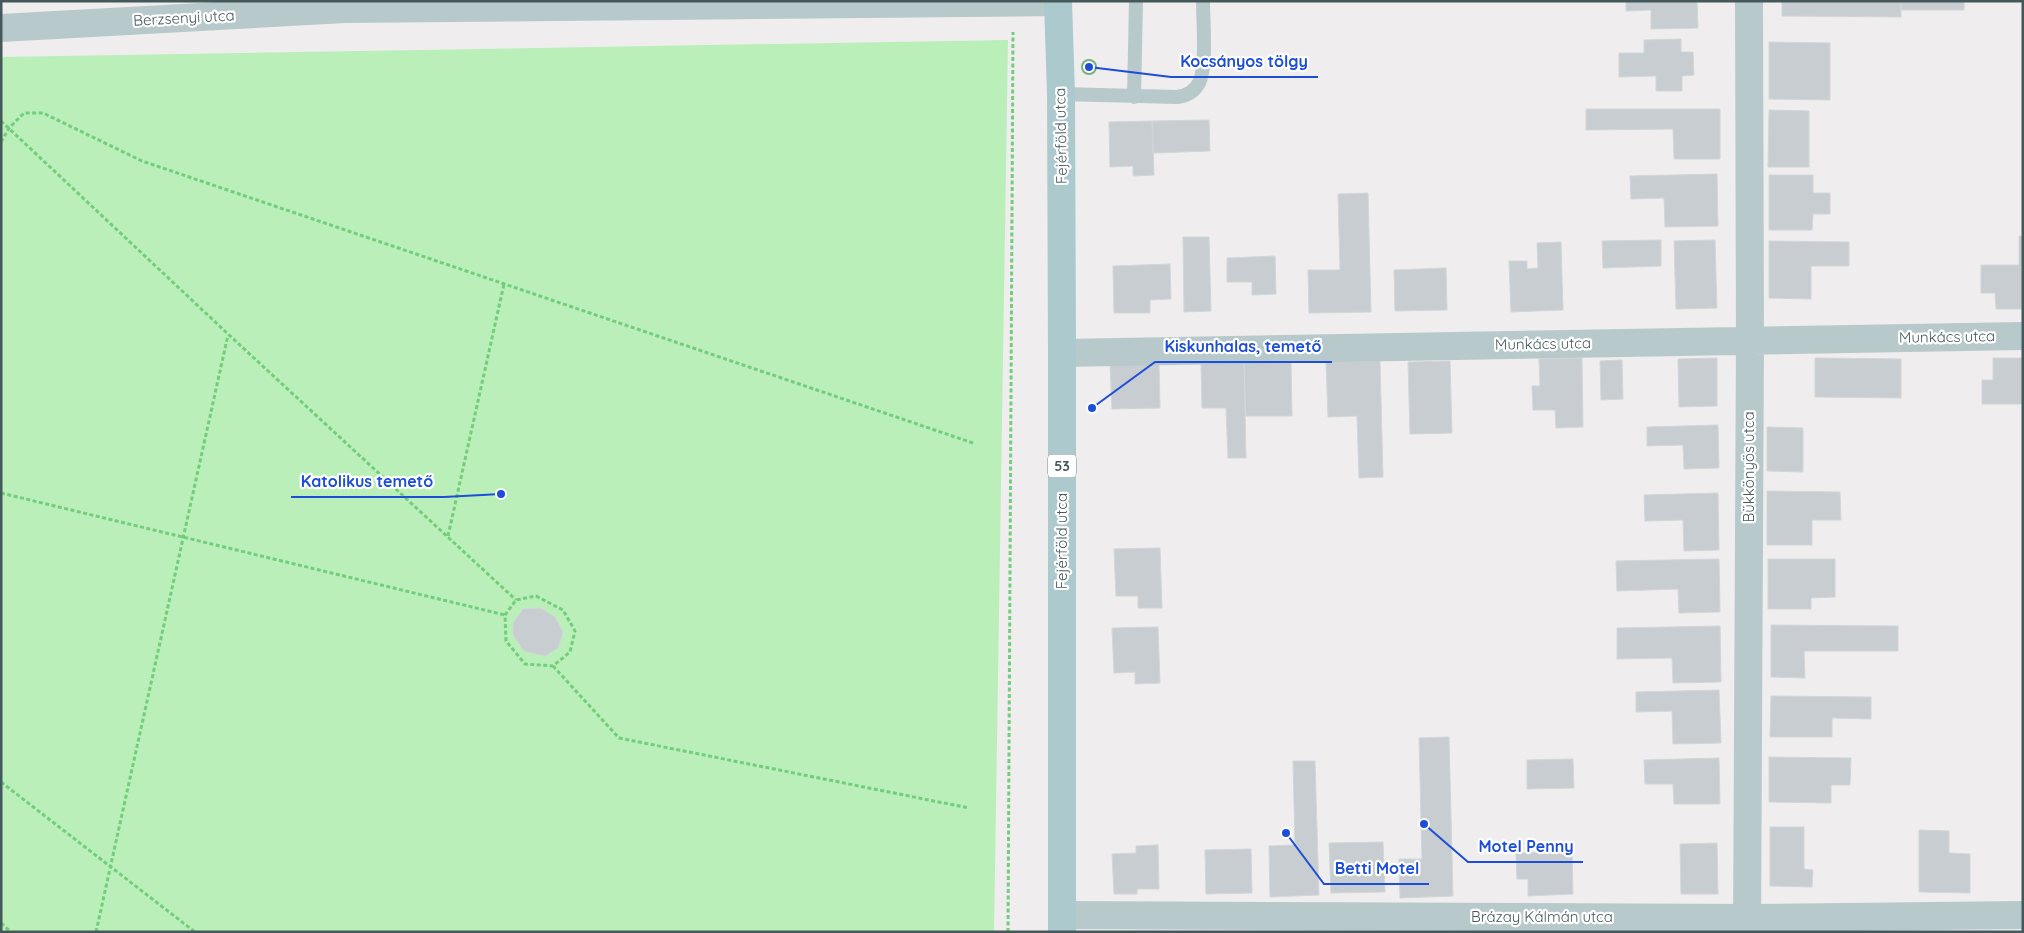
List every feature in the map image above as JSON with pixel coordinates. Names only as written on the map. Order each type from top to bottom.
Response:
[{"type":"main road","name":"Fejérföld utca","points":[[1058,2],[1061,94],[1062,923]]},
{"type":"street","name":"Bükkönyös utca","points":[[1747,925],[1750,340],[1749,1]]},
{"type":"street","name":"Berzsenyi utca","points":[[1,28],[345,5],[1058,2]]},
{"type":"street","name":"Munkács utca","points":[[1062,353],[2023,336]]},
{"type":"street","name":"Brázay Kálmán utca","points":[[1062,923],[1747,925],[2023,915]]},
{"type":"lane","points":[[1134,96],[1136,1]]},
{"type":"lane","points":[[1061,94],[1177,97],[1188,94],[1199,83],[1202,70],[1203,1]]},
{"type":"path","points":[[1008,932],[1014,2]]},
{"type":"path","points":[[1,142],[8,128],[24,113],[43,113],[142,161],[973,443]]},
{"type":"path","points":[[1,121],[516,600]]},
{"type":"path","points":[[448,536],[504,284]]},
{"type":"path","points":[[96,932],[228,334]]},
{"type":"path","points":[[1,493],[505,616]]},
{"type":"path","points":[[553,666],[570,652],[576,631],[563,610],[536,596],[516,600],[505,616],[506,641],[525,664],[553,666],[619,738],[969,808]]},
{"type":"path","points":[[1,782],[195,932]]},
{"type":"path","points":[[1,923],[11,932]]},
{"type":"green space","points":[[1008,40],[994,932],[1,932],[1,57]]},
{"type":"building","points":[[1626,1],[1697,1],[1698,28],[1651,29],[1651,10],[1626,11]]},
{"type":"building","points":[[1782,1],[1901,1],[1901,17],[1782,16]]},
{"type":"building","points":[[1901,1],[1964,1],[1964,10],[1901,10]]},
{"type":"building","points":[[1681,39],[1681,52],[1693,52],[1694,75],[1682,76],[1682,91],[1656,91],[1656,76],[1619,77],[1619,53],[1644,53],[1644,40]]},
{"type":"building","points":[[1769,42],[1830,43],[1830,100],[1769,99]]},
{"type":"building","points":[[1586,109],[1720,109],[1720,159],[1674,159],[1673,129],[1586,130]]},
{"type":"building","points":[[1769,110],[1809,111],[1809,167],[1768,167]]},
{"type":"building","points":[[1209,120],[1210,151],[1153,153],[1152,121]]},
{"type":"building","points":[[1152,121],[1154,175],[1133,176],[1133,166],[1110,167],[1109,122]]},
{"type":"building","points":[[1717,174],[1718,226],[1665,227],[1664,198],[1631,199],[1630,176]]},
{"type":"building","points":[[1769,175],[1813,175],[1813,193],[1830,193],[1830,214],[1813,214],[1812,230],[1769,230]]},
{"type":"building","points":[[1368,193],[1371,312],[1309,313],[1308,270],[1340,270],[1338,194]]},
{"type":"building","points":[[2019,236],[2023,236],[2023,309],[1996,309],[1995,293],[1981,293],[1981,265],[2019,265]]},
{"type":"building","points":[[1183,237],[1209,237],[1211,311],[1184,312]]},
{"type":"building","points":[[1661,240],[1661,266],[1603,268],[1602,241]]},
{"type":"building","points":[[1715,240],[1717,308],[1676,309],[1674,241]]},
{"type":"building","points":[[1769,241],[1849,242],[1849,266],[1811,266],[1811,299],[1769,298]]},
{"type":"building","points":[[1561,242],[1563,310],[1511,312],[1509,261],[1527,261],[1527,269],[1538,268],[1537,243]]},
{"type":"building","points":[[1275,256],[1276,294],[1252,295],[1252,282],[1227,282],[1227,258]]},
{"type":"building","points":[[1170,264],[1171,299],[1150,300],[1150,313],[1114,313],[1113,266]]},
{"type":"building","points":[[1446,268],[1447,310],[1395,311],[1394,270]]},
{"type":"building","points":[[1582,358],[1583,427],[1556,428],[1555,410],[1533,410],[1532,386],[1540,386],[1539,359]]},
{"type":"building","points":[[1717,358],[1717,406],[1679,407],[1678,359]]},
{"type":"building","points":[[1815,358],[1901,359],[1901,398],[1815,397]]},
{"type":"building","points":[[1993,358],[2023,358],[2023,404],[1982,404],[1982,380],[1993,380]]},
{"type":"building","points":[[1622,360],[1623,399],[1601,400],[1600,361]]},
{"type":"building","points":[[1291,361],[1292,416],[1246,416],[1244,362]]},
{"type":"building","points":[[1380,361],[1383,477],[1359,478],[1357,416],[1328,417],[1326,362]]},
{"type":"building","points":[[1450,361],[1452,433],[1410,434],[1408,362]]},
{"type":"building","points":[[1244,362],[1246,458],[1228,458],[1226,408],[1202,408],[1201,363]]},
{"type":"building","points":[[1159,364],[1160,408],[1112,409],[1110,365]]},
{"type":"building","points":[[1718,425],[1719,468],[1684,469],[1683,445],[1647,446],[1647,427]]},
{"type":"building","points":[[1767,427],[1803,428],[1803,472],[1767,471]]},
{"type":"building","points":[[1767,491],[1840,492],[1841,520],[1812,520],[1812,545],[1767,545]]},
{"type":"building","points":[[1718,493],[1719,550],[1684,551],[1683,520],[1645,521],[1644,495]]},
{"type":"building","points":[[1160,548],[1162,608],[1138,608],[1138,596],[1116,596],[1114,549]]},
{"type":"building","points":[[1719,559],[1720,612],[1679,613],[1678,589],[1617,591],[1616,561]]},
{"type":"building","points":[[1768,559],[1835,559],[1835,597],[1811,598],[1811,609],[1768,609]]},
{"type":"building","points":[[540,608],[555,617],[563,632],[558,648],[545,656],[524,651],[513,635],[513,623],[523,609]]},
{"type":"building","points":[[1771,625],[1898,626],[1898,651],[1804,651],[1805,678],[1771,677]]},
{"type":"building","points":[[1720,626],[1721,682],[1673,683],[1672,658],[1617,659],[1617,628]]},
{"type":"building","points":[[1158,627],[1160,683],[1135,684],[1135,672],[1114,673],[1112,628]]},
{"type":"building","points":[[1719,690],[1721,743],[1673,744],[1672,711],[1636,712],[1636,692]]},
{"type":"building","points":[[1771,696],[1871,697],[1871,719],[1832,718],[1832,737],[1770,737]]},
{"type":"building","points":[[1449,737],[1453,896],[1400,898],[1399,859],[1422,859],[1419,738]]},
{"type":"building","points":[[1769,757],[1851,758],[1850,785],[1831,785],[1831,803],[1769,802]]},
{"type":"building","points":[[1719,758],[1720,804],[1674,804],[1673,784],[1645,784],[1644,760]]},
{"type":"building","points":[[1573,759],[1574,788],[1527,789],[1527,760]]},
{"type":"building","points":[[1293,761],[1315,761],[1319,895],[1270,897],[1269,846],[1295,845]]},
{"type":"building","points":[[1770,827],[1804,827],[1804,869],[1813,870],[1812,887],[1770,886]]},
{"type":"building","points":[[1919,830],[1949,831],[1949,853],[1970,854],[1970,893],[1919,892]]},
{"type":"building","points":[[1383,842],[1385,892],[1331,893],[1329,843]]},
{"type":"building","points":[[1717,843],[1718,894],[1681,894],[1680,844]]},
{"type":"building","points":[[1158,845],[1159,889],[1137,889],[1137,894],[1114,894],[1112,854],[1136,853],[1136,846]]},
{"type":"building","points":[[1251,849],[1252,893],[1206,894],[1205,850]]},
{"type":"building","points":[[1572,851],[1573,894],[1528,896],[1528,879],[1517,879],[1516,853]]},
{"type":"place","name":"Kocsányos tölgy","points":[[1089,67]]},
{"type":"place","name":"Kiskunhalas, temető","points":[[1092,408]]},
{"type":"place","name":"Katolikus temető","points":[[501,494]]},
{"type":"place","name":"Motel Penny","points":[[1424,824]]},
{"type":"place","name":"Betti Motel","points":[[1286,833]]}]
